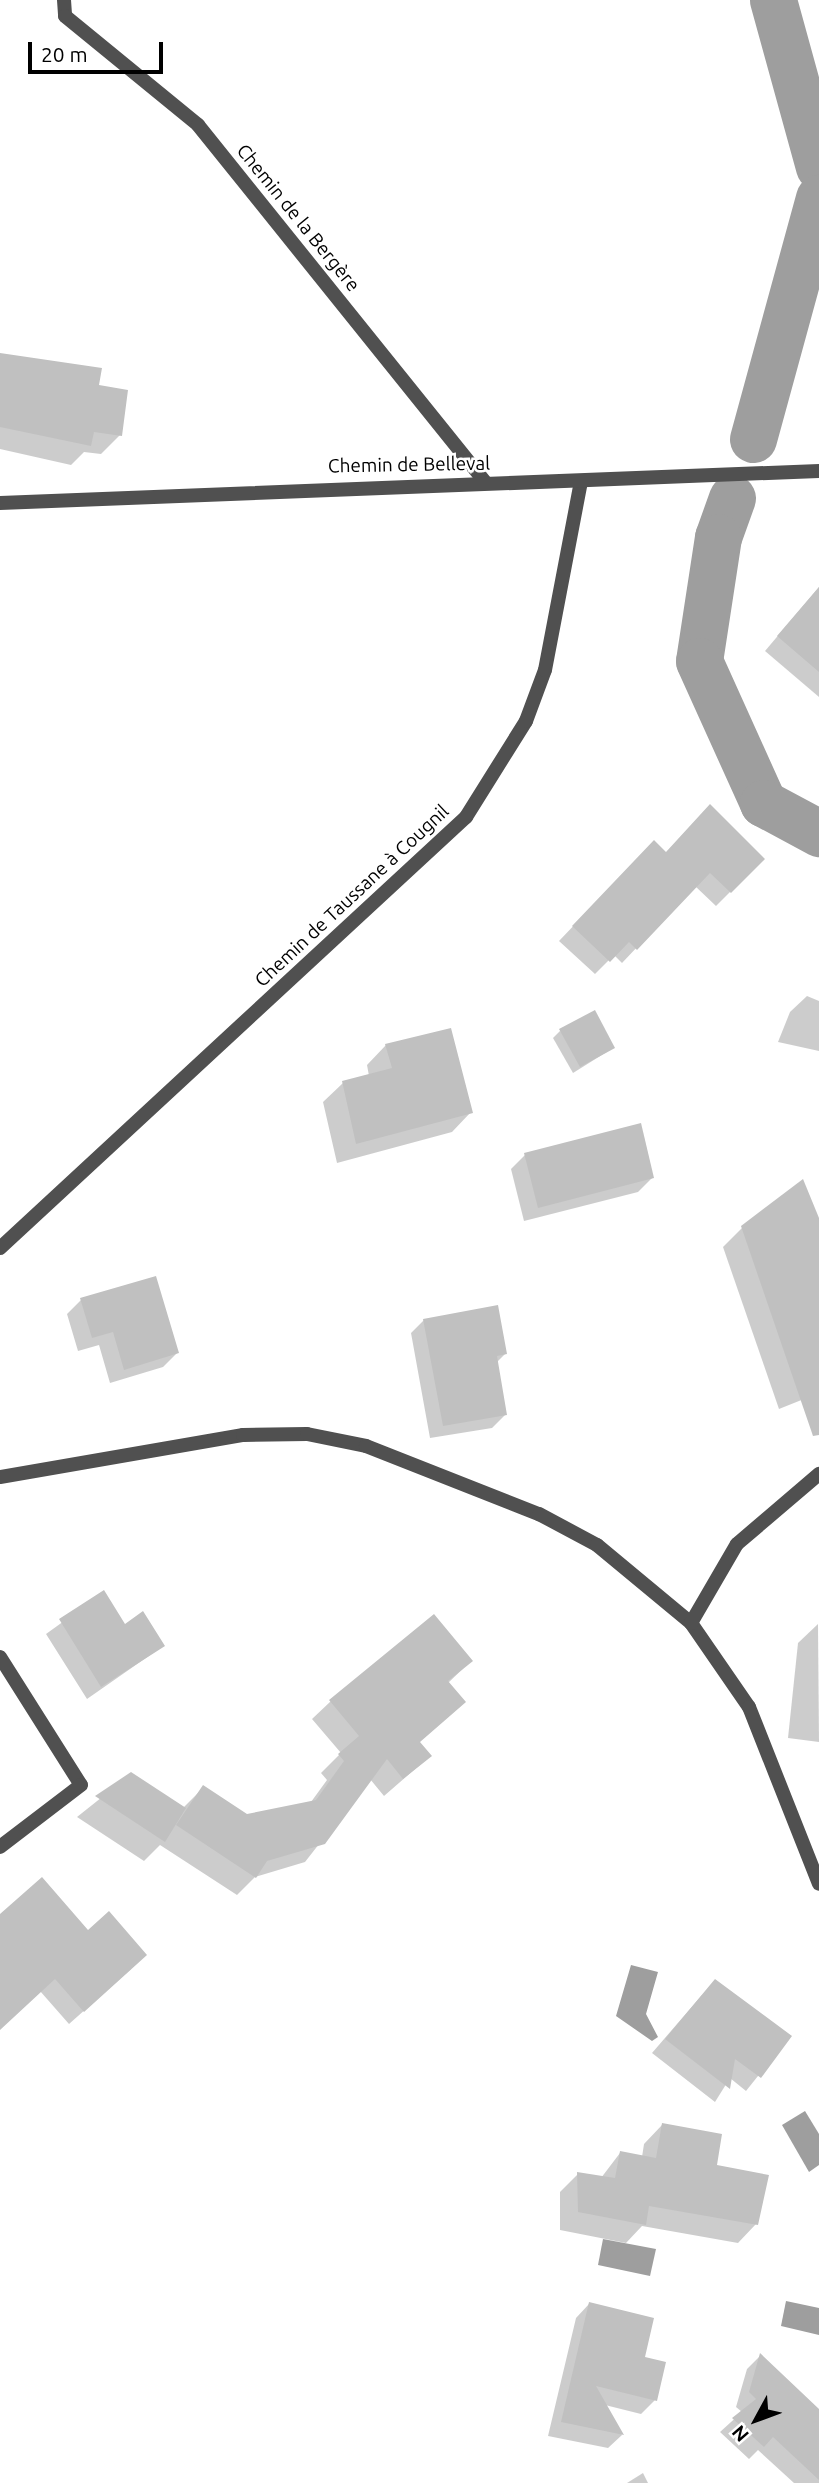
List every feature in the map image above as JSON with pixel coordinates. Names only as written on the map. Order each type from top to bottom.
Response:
[{"type":"street","name":"Chemin de la Bergère","points":[[64,0],[65,16],[198,125],[486,483]]},
{"type":"street","name":"Chemin de Belleval","points":[[0,502],[819,471]]},
{"type":"street","name":"Chemin de Taussane à Cougnil","points":[[0,1248],[466,817],[526,721],[545,670],[581,481]]},
{"type":"street","points":[[0,1477],[243,1435],[307,1434],[366,1446],[539,1514],[597,1545],[691,1623],[749,1707],[819,1884]]},
{"type":"street","points":[[691,1623],[737,1544],[819,1474]]},
{"type":"street","points":[[0,1657],[81,1785],[0,1847]]},
{"type":"shaded area","points":[[631,1965],[658,1972],[646,2014],[658,2037],[652,2041],[616,2016]]},
{"type":"shaded area","points":[[805,2111],[819,2134],[819,2165],[809,2172],[782,2125]]},
{"type":"shaded area","points":[[603,2239],[656,2249],[650,2276],[598,2265]]},
{"type":"shaded area","points":[[786,2301],[819,2308],[819,2335],[781,2326]]},
{"type":"building","points":[[0,353],[102,368],[99,385],[128,390],[122,436],[94,432],[91,446],[0,427]]},
{"type":"building","points":[[819,587],[819,672],[777,636]]},
{"type":"building","points":[[710,804],[765,859],[731,893],[710,873],[637,950],[629,942],[610,962],[572,926],[654,840],[666,852]]},
{"type":"building","points":[[595,1010],[615,1048],[580,1067],[559,1029]]},
{"type":"building","points":[[451,1028],[473,1113],[356,1144],[342,1081],[392,1068],[385,1044]]},
{"type":"building","points":[[641,1123],[654,1178],[538,1208],[524,1153]]},
{"type":"building","points":[[803,1179],[819,1218],[819,1435],[813,1436],[741,1226]]},
{"type":"building","points":[[156,1276],[179,1353],[124,1370],[113,1332],[92,1338],[80,1298]]},
{"type":"building","points":[[498,1305],[507,1354],[497,1356],[507,1415],[443,1426],[423,1319]]},
{"type":"building","points":[[104,1590],[125,1624],[143,1611],[165,1646],[101,1687],[59,1619]]},
{"type":"building","points":[[434,1614],[473,1661],[448,1681],[466,1702],[420,1742],[432,1756],[403,1779],[387,1759],[325,1844],[267,1861],[256,1878],[176,1825],[203,1785],[247,1814],[316,1800],[344,1761],[338,1754],[359,1736],[329,1700]]},
{"type":"building","points":[[131,1772],[186,1808],[165,1842],[95,1796]]},
{"type":"building","points":[[42,1877],[88,1930],[109,1911],[147,1955],[84,2012],[55,1979],[0,2030],[0,1914]]},
{"type":"building","points":[[715,1979],[792,2036],[761,2078],[735,2059],[730,2089],[665,2039]]},
{"type":"building","points":[[662,2123],[722,2134],[717,2165],[769,2175],[758,2225],[649,2206],[646,2225],[578,2212],[577,2172],[615,2178],[620,2151],[656,2158]]},
{"type":"building","points":[[589,2302],[654,2318],[645,2357],[666,2362],[657,2401],[596,2386],[624,2435],[561,2422]]},
{"type":"building","points":[[760,2353],[819,2409],[819,2480],[773,2437],[764,2447],[732,2418],[756,2399],[749,2392]]},
{"type":"waterway","points":[[773,0],[819,167]]},
{"type":"waterway","points":[[753,439],[819,198]]},
{"type":"waterway","points":[[732,498],[718,537],[699,661],[763,803],[819,833]]}]
